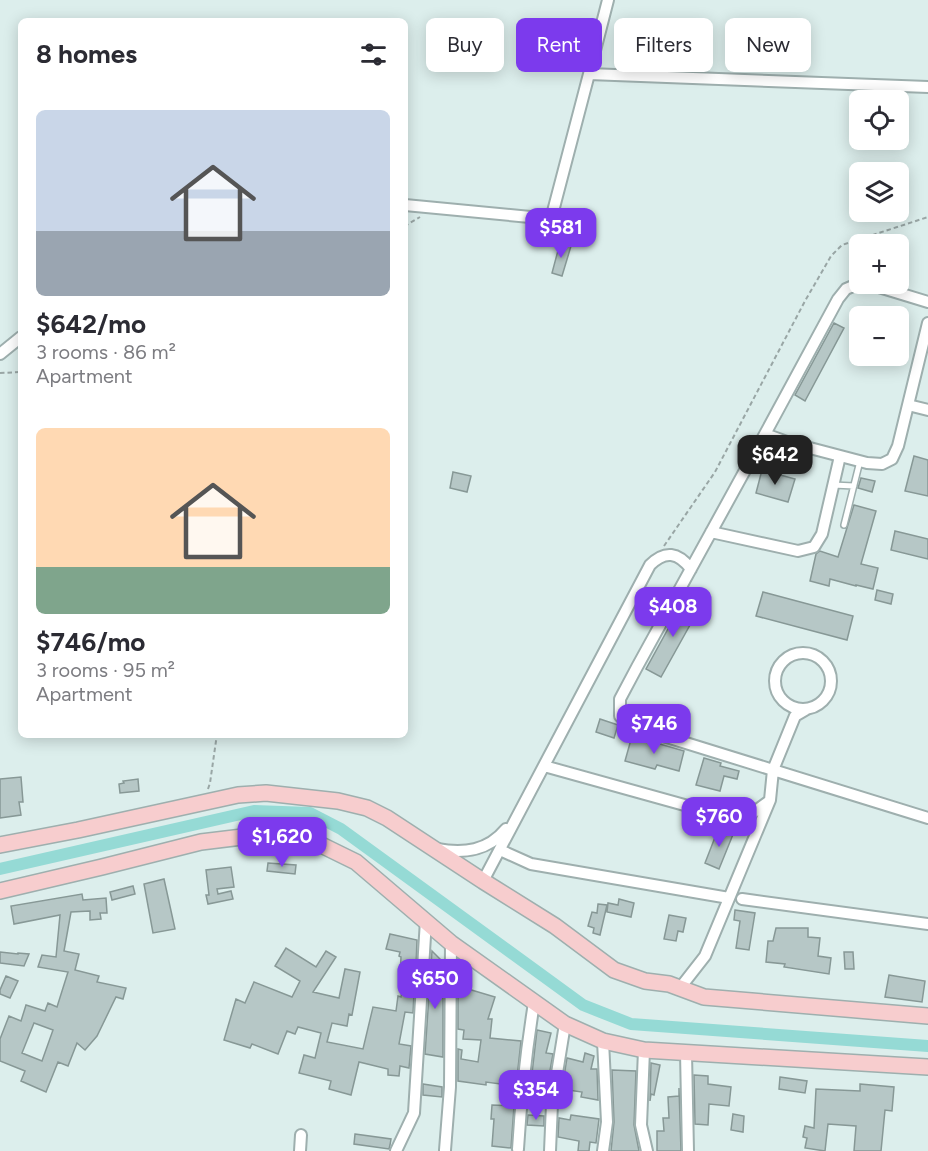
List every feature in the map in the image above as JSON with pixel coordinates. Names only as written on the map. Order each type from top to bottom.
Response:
[{"type":"street","points":[[408,206],[551,219],[608,0]]},
{"type":"street","points":[[589,74],[928,87]]},
{"type":"street","points":[[849,288],[838,299],[620,699],[620,716],[631,726],[928,818]]},
{"type":"street","points":[[901,294],[928,302]]},
{"type":"street","points":[[765,434],[860,461],[882,464],[892,459],[898,446],[928,321],[927,310],[907,296]]},
{"type":"street","points":[[0,354],[18,339]]},
{"type":"street","points":[[908,405],[928,410]]},
{"type":"street","points":[[711,532],[798,551],[814,547],[822,534],[840,456]]},
{"type":"street","points":[[483,881],[650,565],[657,558],[671,555],[683,558],[691,569]]},
{"type":"street","points":[[680,988],[705,956],[770,800],[773,770],[795,716],[826,698],[830,688],[831,678],[828,667],[821,659],[811,654],[800,653],[790,656],[781,663],[776,673],[779,694],[795,716]]},
{"type":"street","points":[[786,703],[796,708],[807,709]]},
{"type":"street","points":[[544,766],[742,821],[770,800]]},
{"type":"street","points":[[0,845],[238,795],[266,793],[338,801],[367,808],[387,818],[555,926],[614,970],[645,981],[669,984],[704,997],[928,1016]]},
{"type":"street","points":[[434,849],[466,851],[482,849],[500,837],[518,815]]},
{"type":"street","points":[[0,891],[201,842],[275,833],[307,838],[356,862],[426,920],[451,944],[565,1024],[603,1041],[644,1050],[928,1067]]},
{"type":"street","points":[[500,850],[531,864],[729,898]]},
{"type":"street","points":[[742,899],[928,924]]},
{"type":"street","points":[[396,1151],[414,1113],[426,920]]},
{"type":"street","points":[[445,1150],[450,1087],[451,944]]},
{"type":"street","points":[[518,1149],[525,1056],[534,1003]]},
{"type":"street","points":[[550,1151],[552,1104],[565,1024]]},
{"type":"street","points":[[603,1041],[607,1122],[603,1151]]},
{"type":"street","points":[[644,1050],[641,1125],[647,1151]]},
{"type":"street","points":[[686,1053],[688,1151]]},
{"type":"street","points":[[300,1151],[301,1135]]},
{"type":"lane","points":[[844,525],[860,461]]},
{"type":"lane","points":[[833,485],[854,486]]},
{"type":"path","points":[[664,557],[662,549],[716,472],[805,301],[831,256],[842,245],[928,218]]},
{"type":"path","points":[[0,373],[18,372]]},
{"type":"path","points":[[203,803],[210,783],[217,738]]},
{"type":"building","points":[[560,243],[571,246],[562,276],[552,273]]},
{"type":"building","points":[[834,323],[844,328],[805,401],[795,395]]},
{"type":"building","points":[[914,456],[928,460],[928,496],[905,491]]},
{"type":"building","points":[[762,470],[795,479],[788,502],[756,493]]},
{"type":"building","points":[[453,472],[471,476],[467,492],[450,488]]},
{"type":"building","points":[[861,478],[875,481],[872,492],[858,488]]},
{"type":"building","points":[[854,505],[876,511],[861,564],[878,568],[873,589],[830,579],[829,586],[810,581],[816,554],[820,551],[838,557]]},
{"type":"building","points":[[895,531],[928,539],[928,559],[891,550]]},
{"type":"building","points":[[877,590],[893,594],[891,604],[875,600]]},
{"type":"building","points":[[763,592],[853,616],[847,640],[756,616]]},
{"type":"building","points":[[685,598],[700,607],[661,677],[646,669]]},
{"type":"building","points":[[600,719],[618,725],[614,738],[596,732]]},
{"type":"building","points":[[632,736],[684,751],[679,771],[657,765],[655,769],[625,761]]},
{"type":"building","points":[[704,758],[721,763],[720,766],[739,771],[737,779],[724,776],[720,791],[696,785]]},
{"type":"building","points":[[21,777],[23,802],[19,802],[21,815],[0,818],[0,779]]},
{"type":"building","points":[[138,779],[139,791],[120,793],[119,784],[124,783],[123,781]]},
{"type":"building","points":[[719,827],[734,832],[719,869],[705,863]]},
{"type":"building","points":[[268,863],[296,865],[295,874],[267,871]]},
{"type":"building","points":[[231,867],[234,887],[217,889],[218,894],[231,891],[233,899],[208,904],[206,870]]},
{"type":"building","points":[[164,879],[175,929],[153,933],[144,884]]},
{"type":"building","points":[[133,886],[135,894],[112,900],[110,892]]},
{"type":"building","points":[[82,894],[83,900],[106,898],[107,913],[100,913],[101,919],[90,920],[90,911],[71,912],[64,951],[79,954],[75,970],[99,976],[97,982],[126,988],[123,999],[116,997],[97,1036],[85,1050],[77,1043],[68,1066],[58,1062],[46,1092],[21,1081],[25,1071],[0,1061],[0,1039],[9,1016],[21,1021],[26,1005],[45,1011],[48,1003],[57,1007],[68,972],[38,967],[42,955],[56,957],[60,915],[14,924],[11,906]],"holes":[[[34,1023],[53,1030],[42,1061],[22,1053]]]},
{"type":"building","points":[[619,899],[634,903],[631,917],[607,912],[608,903],[618,905]]},
{"type":"building","points":[[598,904],[607,905],[600,935],[593,933],[594,928],[588,926],[592,912],[597,913]]},
{"type":"building","points":[[735,910],[755,913],[749,950],[736,948],[740,921],[734,920]]},
{"type":"building","points":[[669,915],[686,918],[683,932],[678,931],[676,941],[664,939]]},
{"type":"building","points":[[776,928],[808,928],[808,937],[820,938],[818,956],[831,958],[829,974],[766,962],[768,941],[773,941]]},
{"type":"building","points":[[390,934],[417,940],[413,1013],[405,1012],[399,1044],[411,1046],[409,1068],[400,1066],[399,1076],[388,1075],[388,1069],[359,1062],[351,1095],[329,1089],[331,1081],[299,1073],[304,1055],[315,1058],[321,1033],[298,1027],[295,1034],[287,1031],[278,1054],[252,1044],[250,1048],[224,1040],[236,999],[245,1003],[254,982],[292,997],[300,981],[275,966],[286,948],[316,967],[326,951],[336,957],[313,992],[339,998],[345,969],[360,972],[352,1015],[349,1014],[347,1026],[332,1023],[327,1042],[363,1049],[373,1007],[396,1011],[398,996],[401,997],[404,975],[400,975],[401,957],[400,952],[386,949]]},
{"type":"building","points":[[432,951],[443,962],[443,1057],[425,1054]]},
{"type":"building","points":[[0,952],[29,954],[24,966],[0,963]]},
{"type":"building","points":[[844,952],[853,952],[854,969],[845,969]]},
{"type":"building","points":[[889,975],[925,981],[922,1002],[885,997]]},
{"type":"building","points":[[6,976],[18,981],[10,998],[0,994]]},
{"type":"building","points":[[458,986],[495,997],[488,1019],[492,1019],[490,1038],[521,1041],[516,1086],[458,1081],[458,1049],[462,1050],[461,1059],[478,1062],[481,1040],[463,1039],[464,1030],[458,1029]]},
{"type":"building","points":[[537,1030],[551,1033],[546,1053],[553,1054],[546,1092],[530,1091]]},
{"type":"building","points":[[585,1053],[594,1056],[591,1069],[597,1069],[598,1100],[581,1097],[582,1092],[562,1089],[567,1058],[583,1062]]},
{"type":"building","points":[[651,1063],[660,1065],[654,1095],[651,1094],[650,1101]]},
{"type":"building","points":[[612,1070],[636,1071],[634,1125],[639,1151],[611,1151],[614,1122]]},
{"type":"building","points":[[694,1075],[708,1076],[708,1084],[731,1087],[729,1106],[709,1104],[708,1125],[695,1124]]},
{"type":"building","points":[[780,1077],[807,1081],[805,1093],[779,1089]]},
{"type":"building","points":[[423,1084],[442,1087],[442,1097],[423,1095]]},
{"type":"building","points":[[860,1084],[894,1087],[892,1111],[885,1110],[881,1151],[854,1151],[856,1126],[828,1124],[825,1151],[805,1148],[807,1138],[803,1137],[805,1126],[814,1128],[816,1089],[860,1091]]},
{"type":"building","points":[[679,1088],[681,1151],[657,1151],[657,1131],[664,1131],[663,1118],[669,1118],[668,1097],[679,1096]]},
{"type":"building","points":[[492,1105],[514,1106],[511,1148],[492,1146],[494,1119],[491,1119]]},
{"type":"building","points":[[733,1114],[744,1116],[743,1132],[731,1130]]},
{"type":"building","points":[[528,1115],[544,1116],[544,1126],[527,1125]]},
{"type":"building","points":[[571,1115],[599,1119],[596,1143],[590,1142],[589,1151],[578,1151],[579,1141],[558,1137],[559,1118],[570,1120]]},
{"type":"building","points":[[355,1134],[391,1139],[389,1149],[354,1144]]},
{"type":"waterway","points":[[0,869],[254,811],[310,813],[341,829],[583,1005],[631,1024],[928,1046]]}]
